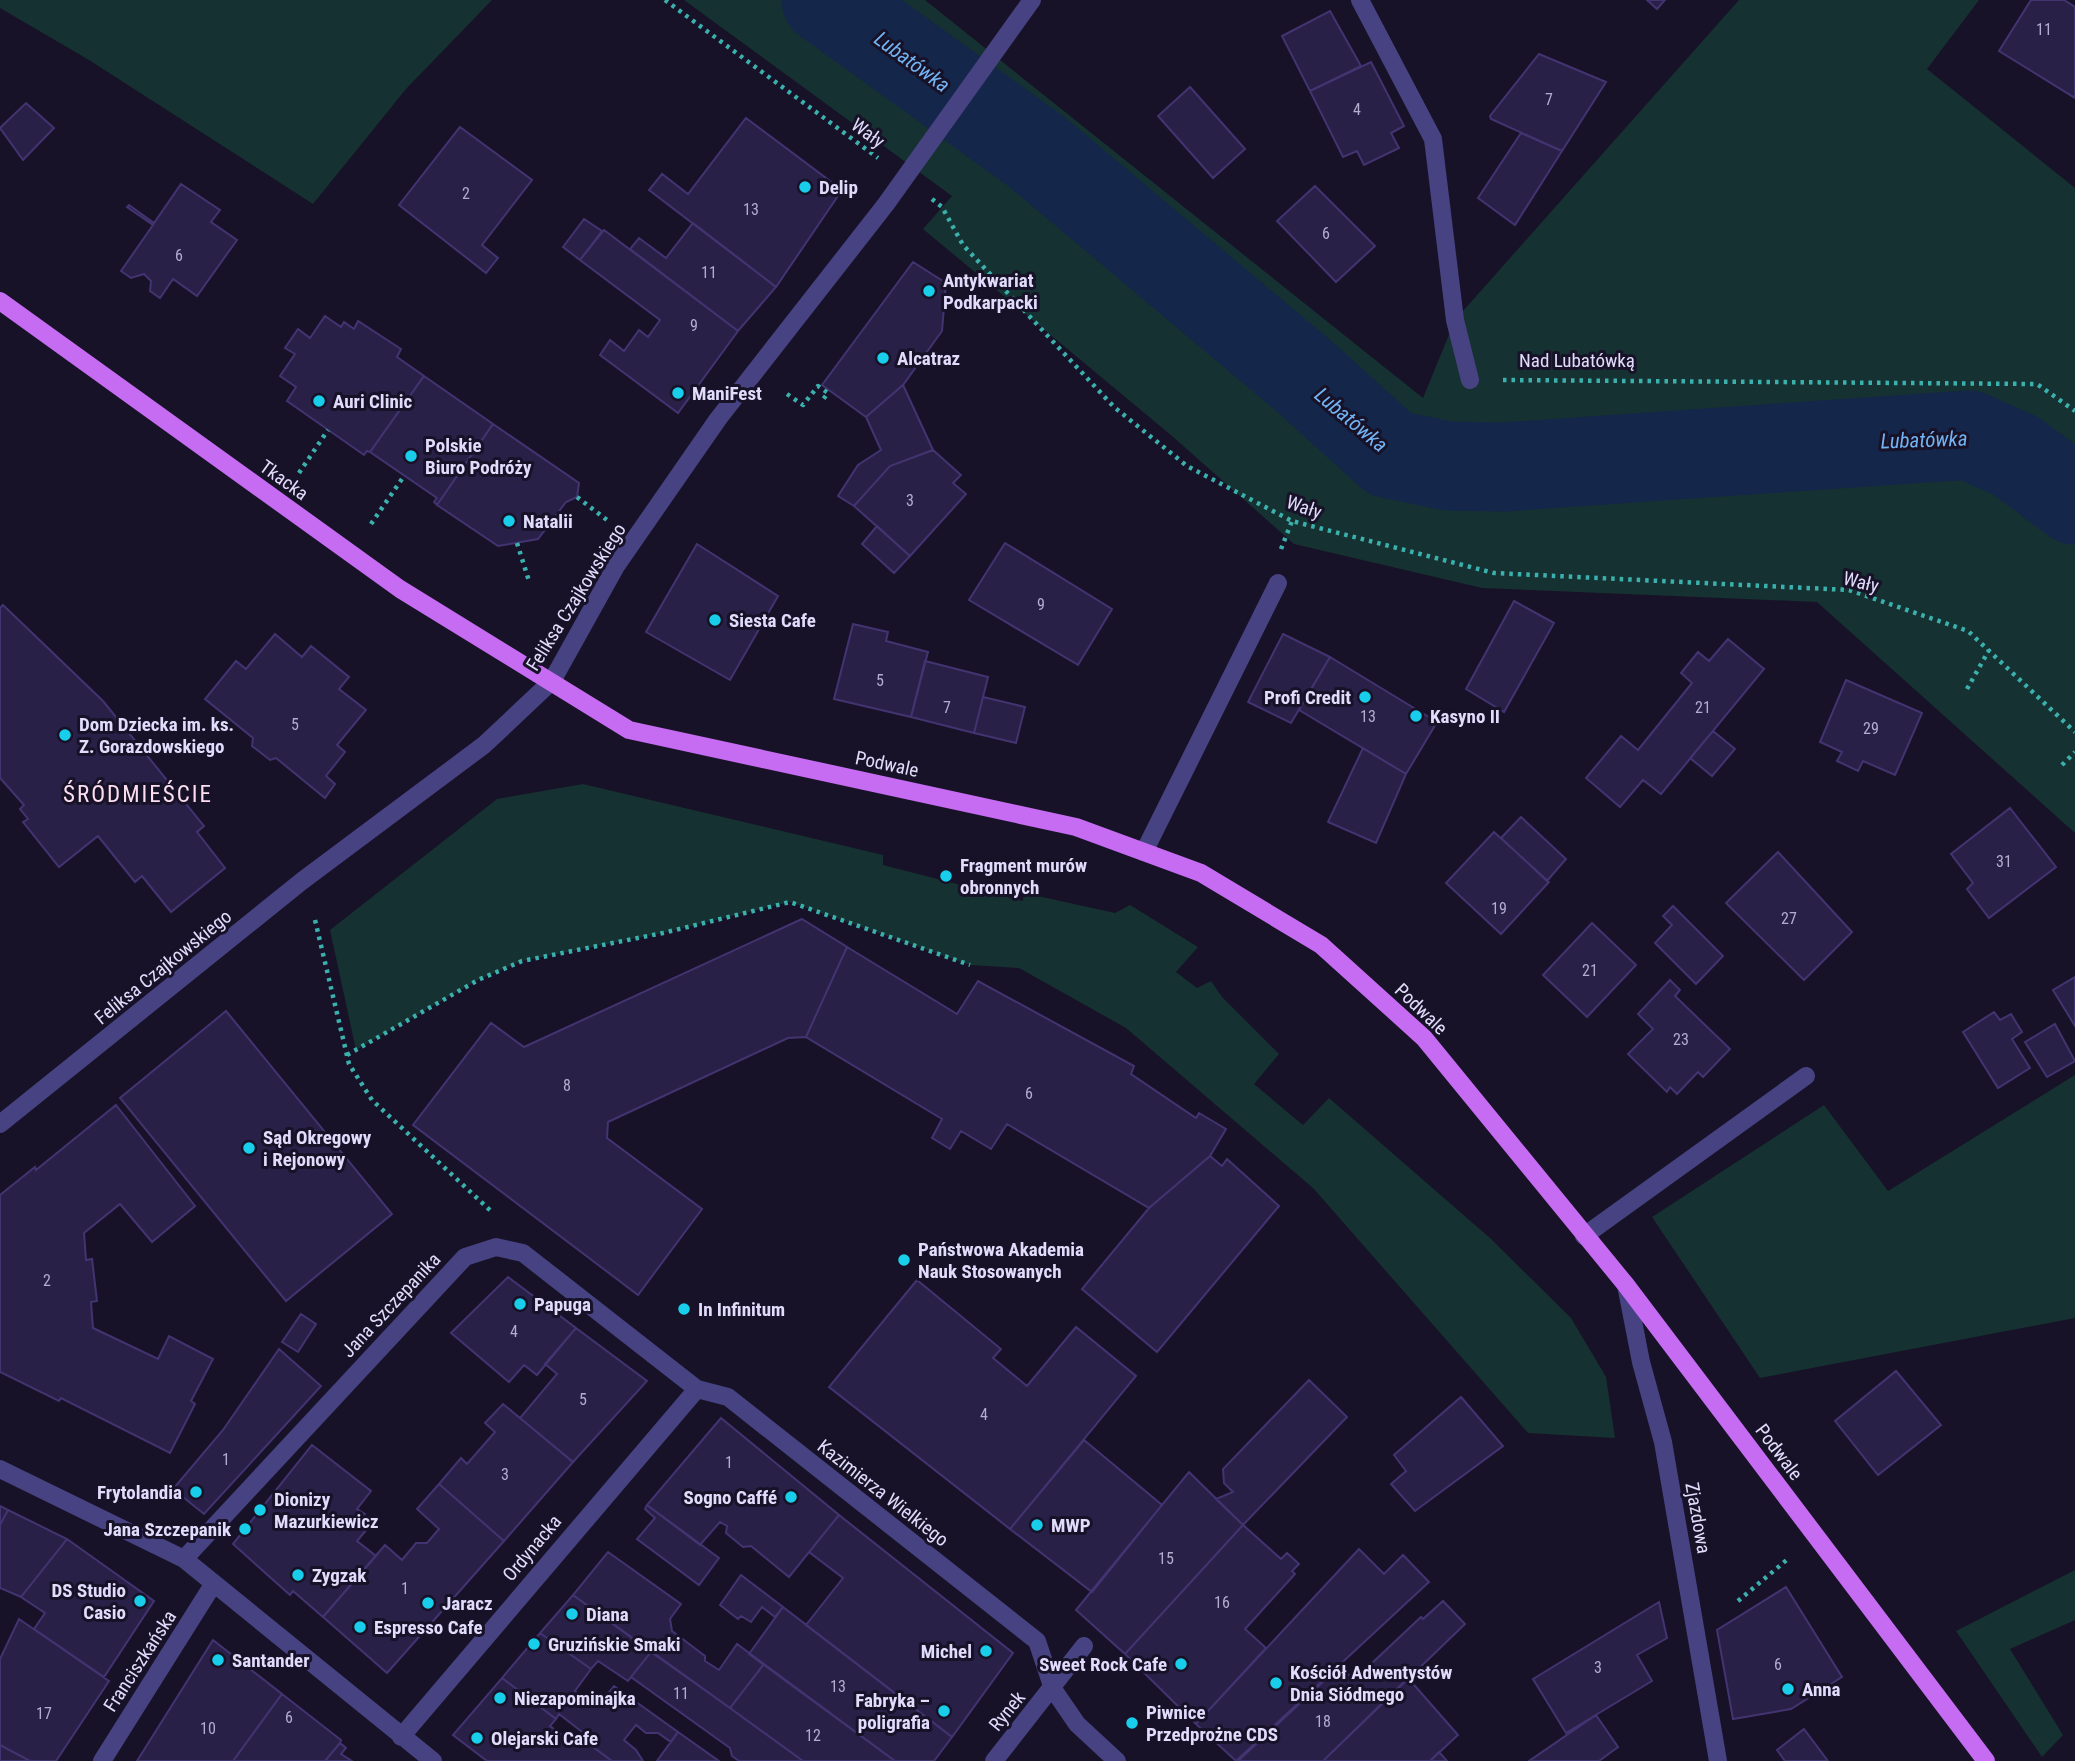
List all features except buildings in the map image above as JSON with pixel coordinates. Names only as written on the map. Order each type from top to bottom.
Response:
[{"type":"main road","name":"Tkacka","points":[[0,301],[400,589],[552,681]]},
{"type":"main road","name":"Podwale","points":[[552,681],[629,730],[1076,827],[1201,873],[1321,945],[1424,1038],[1626,1285],[1986,1761]]},
{"type":"street","name":"Feliksa Czajkowskiego","points":[[0,1124],[302,881],[484,745],[552,681],[617,566],[718,419],[906,175],[1032,0]]},
{"type":"street","points":[[1360,0],[1433,139],[1455,320],[1470,380]]},
{"type":"street","points":[[1144,852],[1278,583]]},
{"type":"street","points":[[1584,1236],[1806,1076]]},
{"type":"street","name":"Jana Szczepanika","points":[[184,1559],[465,1256],[495,1247],[523,1253],[697,1389]]},
{"type":"street","name":"Zjazdowa","points":[[1626,1285],[1641,1363],[1663,1442],[1718,1761]]},
{"type":"street","name":"Kazimierza Wielkiego","points":[[697,1389],[728,1397],[1037,1640]]},
{"type":"street","name":"Ordynacka","points":[[401,1737],[697,1389]]},
{"type":"street","points":[[0,1469],[184,1559],[433,1761]]},
{"type":"street","name":"Franciszkańska","points":[[102,1761],[214,1583]]},
{"type":"street","name":"Rynek","points":[[1037,1640],[1053,1689],[1077,1724],[1117,1761]]},
{"type":"street","points":[[1053,1689],[1073,1670],[1084,1646]]},
{"type":"street","name":"Rynek","points":[[995,1761],[1027,1716],[1053,1689]]},
{"type":"path","name":"Wały","points":[[665,0],[906,175],[942,207],[963,245],[1114,407],[1187,466],[1292,521],[1494,573],[1650,583],[1849,590],[1968,631],[2075,732]]},
{"type":"path","name":"Nad Lubatówką","points":[[1470,380],[2037,384],[2075,411]]},
{"type":"path","points":[[787,394],[803,405],[818,386],[828,393],[821,402]]},
{"type":"path","points":[[298,473],[328,430]]},
{"type":"path","points":[[371,524],[404,476]]},
{"type":"path","points":[[577,497],[607,520]]},
{"type":"path","points":[[517,543],[529,580]]},
{"type":"path","points":[[1967,689],[1989,650]]},
{"type":"path","points":[[2062,765],[2075,752]]},
{"type":"path","points":[[347,1055],[478,980],[522,961],[663,933],[790,902],[970,965]]},
{"type":"path","points":[[315,920],[347,1055],[372,1100],[491,1209],[494,1218]]},
{"type":"path","points":[[1738,1601],[1789,1558]]},
{"type":"green space","points":[[0,0],[492,0],[406,89],[313,204],[89,60],[0,8]]},
{"type":"green space","points":[[684,0],[925,0],[1423,398],[1455,320],[1739,0],[1979,0],[1927,69],[2075,188],[2075,833],[1817,602],[1482,588],[1294,544],[1172,436],[923,229],[952,196]]},
{"type":"green space","points":[[583,784],[883,855],[883,865],[1023,901],[1024,893],[1115,913],[1130,905],[1198,947],[1176,972],[1197,988],[1211,981],[1222,997],[1279,1054],[1254,1084],[1303,1125],[1329,1098],[1490,1238],[1571,1318],[1606,1377],[1615,1438],[1528,1433],[1313,1188],[1126,1028],[1019,968],[970,965],[790,902],[663,933],[522,961],[478,980],[356,1050],[330,930],[497,799]]},
{"type":"green space","points":[[2075,1075],[2075,1318],[1760,1378],[1652,1217],[1824,1105],[1888,1191]]},
{"type":"green space","points":[[2075,1570],[2075,1620],[2010,1649],[2063,1735],[2042,1757],[1956,1631]]},
{"type":"waterway","name":"Lubatówka","points":[[826,0],[1037,152],[1305,377],[1390,454],[1448,466],[1503,467],[1969,435],[2016,456],[2075,500]]},
{"type":"place","name":"Delip","points":[[805,187]]},
{"type":"place","name":"Antykwariat Podkarpacki","points":[[929,291]]},
{"type":"place","name":"Alcatraz","points":[[883,358]]},
{"type":"place","name":"ManiFest","points":[[678,393]]},
{"type":"place","name":"Auri Clinic","points":[[319,401]]},
{"type":"place","name":"Polskie Biuro Podróży","points":[[411,456]]},
{"type":"place","name":"Natalii","points":[[509,521]]},
{"type":"place","name":"Siesta Cafe","points":[[715,620]]},
{"type":"place","name":"Profi Credit","points":[[1365,697]]},
{"type":"place","name":"Kasyno II","points":[[1416,716]]},
{"type":"place","name":"Dom Dziecka im. ks. Z. Gorazdowskiego","points":[[65,735]]},
{"type":"place","name":"Fragment murów obronnych","points":[[946,876]]},
{"type":"place","name":"Sąd Okregowy i Rejonowy","points":[[249,1148]]},
{"type":"place","name":"Państwowa Akademia Nauk Stosowanych","points":[[904,1260]]},
{"type":"place","name":"Papuga","points":[[520,1304]]},
{"type":"place","name":"In Infinitum","points":[[684,1309]]},
{"type":"place","name":"Frytolandia","points":[[196,1492]]},
{"type":"place","name":"Sogno Caffé","points":[[791,1497]]},
{"type":"place","name":"Dionizy Mazurkiewicz","points":[[260,1510]]},
{"type":"place","name":"MWP","points":[[1037,1525]]},
{"type":"place","name":"Jana Szczepanik","points":[[245,1529]]},
{"type":"place","name":"Zygzak","points":[[298,1575]]},
{"type":"place","name":"DS Studio Casio","points":[[140,1601]]},
{"type":"place","name":"Jaracz","points":[[428,1603]]},
{"type":"place","name":"Diana","points":[[572,1614]]},
{"type":"place","name":"Espresso Cafe","points":[[360,1627]]},
{"type":"place","name":"Gruzińskie Smaki","points":[[534,1644]]},
{"type":"place","name":"Michel","points":[[986,1651]]},
{"type":"place","name":"Santander","points":[[218,1660]]},
{"type":"place","name":"Sweet Rock Cafe","points":[[1181,1664]]},
{"type":"place","name":"Kościół Adwentystów Dnia Siódmego","points":[[1276,1683]]},
{"type":"place","name":"Anna","points":[[1788,1689]]},
{"type":"place","name":"Niezapominajka","points":[[500,1698]]},
{"type":"place","name":"Fabryka – poligrafia","points":[[944,1711]]},
{"type":"place","name":"Piwnice Przedprożne CDS","points":[[1132,1723]]},
{"type":"place","name":"Olejarski Cafe","points":[[477,1738]]},
{"type":"district","name":"ŚRÓDMIEŚCIE","points":[[138,794]]}]
